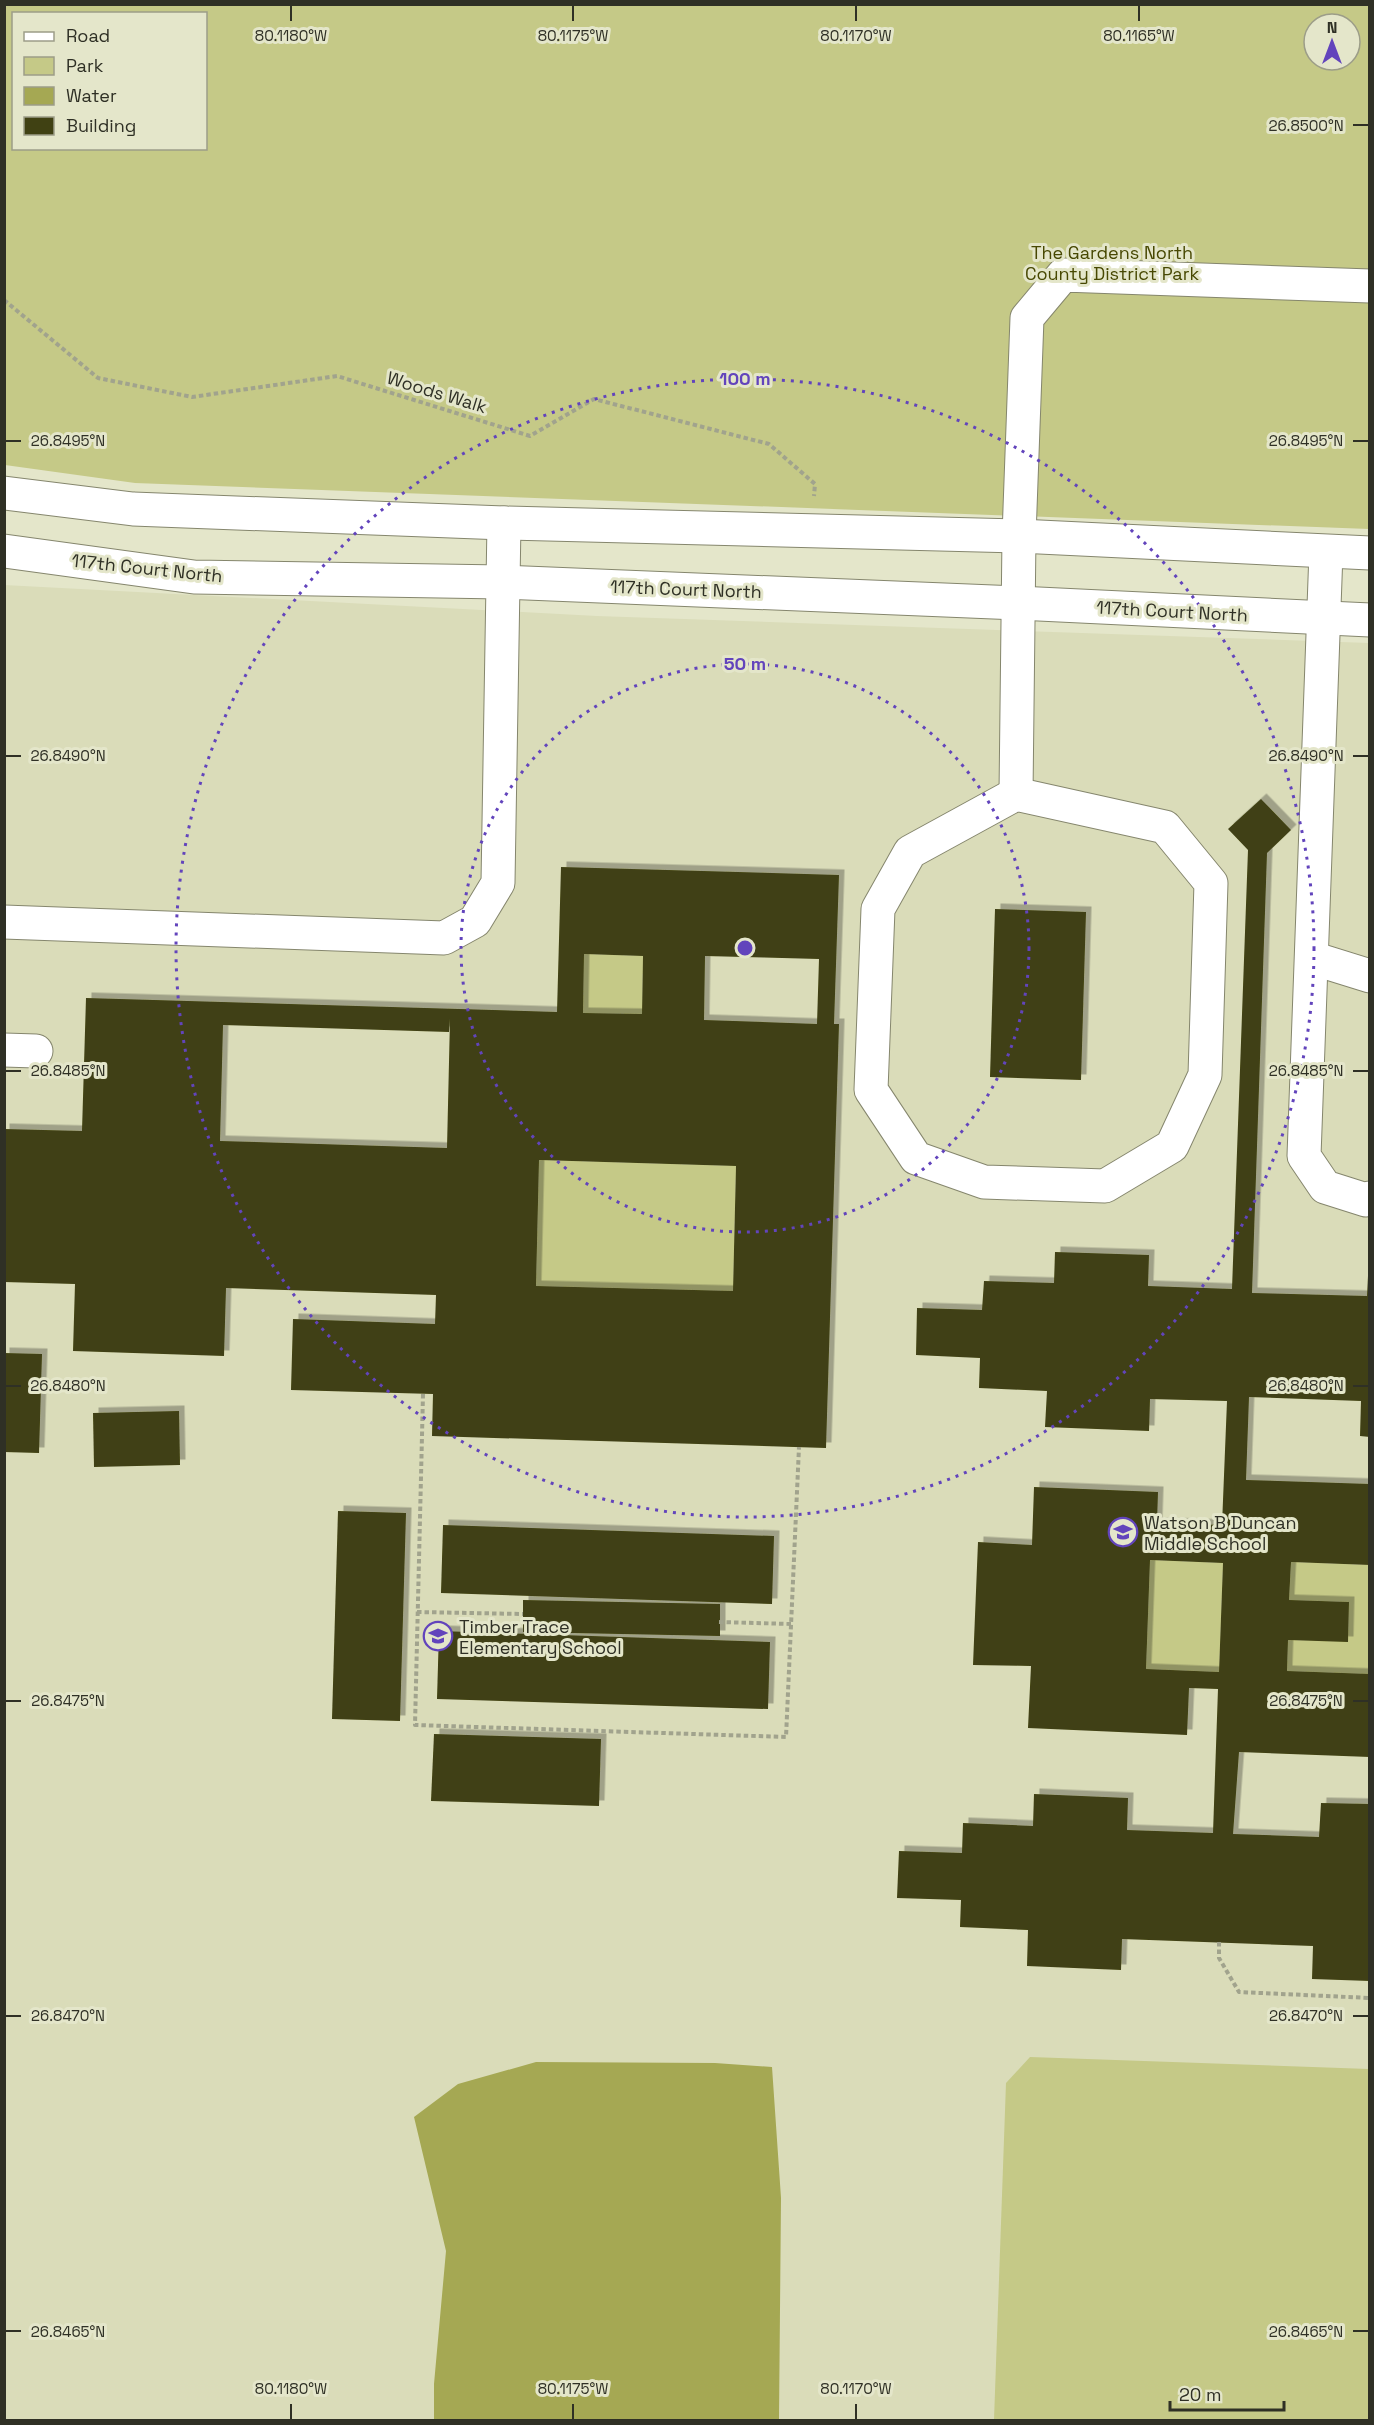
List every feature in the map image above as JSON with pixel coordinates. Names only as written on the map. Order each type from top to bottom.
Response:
[{"type":"street","points":[[1016,794],[1019,536],[1027,318],[1063,275],[1370,286]]},
{"type":"street","points":[[4,493],[133,509],[1019,536],[1370,553]]},
{"type":"street","points":[[4,922],[444,938],[475,921],[498,883],[504,522]]},
{"type":"street","name":"117th Court North","points":[[4,551],[194,577],[502,582],[1370,620]]},
{"type":"street","points":[[1326,552],[1304,1156],[1325,1187],[1366,1200],[1370,1198]]},
{"type":"street","points":[[1016,794],[1164,827],[1211,883],[1205,1075],[1172,1146],[1105,1186],[984,1182],[916,1158],[871,1090],[878,909],[910,852],[1016,794]]},
{"type":"street","points":[[1311,958],[1370,976]]},
{"type":"path","name":"Woods Walk","points":[[4,300],[98,378],[192,397],[338,376],[530,436],[594,399],[769,444],[814,484],[812,531]]},
{"type":"path","points":[[423,1394],[415,1725],[786,1737],[799,1447]]},
{"type":"path","points":[[417,1612],[523,1614]]},
{"type":"path","points":[[719,1622],[791,1624]]},
{"type":"path","points":[[1219,1942],[1219,1958],[1239,1992],[1370,1998]]},
{"type":"shaded area","name":"Timber Trace Elementary School","points":[[4,585],[597,616],[1369,643],[1369,2420],[5,2420]]},
{"type":"green space","name":"The Gardens North County District Park","points":[[5,5],[1369,5],[1369,529],[135,483],[5,465]]},
{"type":"green space","points":[[584,954],[643,956],[642,1014],[583,1013]]},
{"type":"green space","points":[[539,1160],[736,1166],[733,1291],[536,1286]]},
{"type":"green space","points":[[1150,1560],[1223,1563],[1219,1672],[1146,1669]]},
{"type":"green space","points":[[1291,1562],[1369,1565],[1369,1674],[1287,1671],[1288,1640],[1348,1641],[1349,1602],[1289,1600]]},
{"type":"green space","points":[[1030,2057],[1369,2069],[1369,2420],[994,2420],[1006,2083]]},
{"type":"water","points":[[536,2062],[715,2063],[772,2067],[781,2198],[779,2420],[434,2420],[434,2384],[446,2251],[414,2117],[458,2084]]},
{"type":"building","points":[[1261,799],[1291,830],[1267,853],[1252,1293],[1367,1296],[1368,1276],[1370,1276],[1370,1437],[1360,1436],[1361,1401],[1249,1397],[1246,1480],[1370,1484],[1370,1565],[1291,1562],[1289,1600],[1349,1602],[1348,1642],[1288,1640],[1287,1671],[1370,1674],[1370,1757],[1239,1752],[1233,1834],[1319,1837],[1321,1803],[1370,1804],[1370,1981],[1312,1979],[1313,1946],[1122,1939],[1121,1970],[1027,1966],[1028,1930],[960,1927],[961,1900],[897,1898],[899,1851],[962,1853],[963,1823],[1033,1826],[1034,1794],[1128,1798],[1127,1830],[1213,1833],[1218,1689],[1189,1688],[1187,1735],[1028,1728],[1031,1666],[973,1665],[978,1542],[1032,1545],[1034,1487],[1158,1492],[1157,1523],[1222,1525],[1227,1401],[1150,1399],[1149,1431],[1045,1427],[1047,1391],[979,1388],[980,1358],[916,1355],[917,1308],[982,1310],[984,1281],[1054,1283],[1055,1252],[1149,1255],[1148,1286],[1232,1289],[1248,850],[1228,829]],"holes":[[[1150,1560],[1223,1563],[1219,1672],[1146,1669]]]},
{"type":"building","points":[[561,867],[839,875],[834,1024],[839,1024],[826,1448],[432,1436],[433,1394],[291,1390],[293,1319],[435,1324],[436,1295],[226,1288],[224,1356],[73,1351],[75,1284],[4,1282],[4,1129],[82,1131],[86,998],[557,1012]],"holes":[[[584,954],[643,956],[642,1014],[583,1013]],[[705,956],[819,959],[817,1024],[704,1020]],[[450,1019],[447,1148],[220,1141],[223,1025],[449,1032]],[[539,1160],[736,1166],[733,1291],[536,1286]]]},
{"type":"building","points":[[995,909],[1086,912],[1081,1080],[990,1077]]},
{"type":"building","points":[[4,1353],[42,1354],[39,1453],[4,1452]]},
{"type":"building","points":[[179,1411],[180,1465],[94,1467],[93,1413]]},
{"type":"building","points":[[338,1511],[406,1513],[400,1721],[332,1719]]},
{"type":"building","points":[[443,1525],[774,1536],[772,1604],[441,1593]]},
{"type":"building","points":[[523,1600],[720,1604],[720,1636],[523,1632]]},
{"type":"building","points":[[439,1631],[770,1642],[768,1709],[437,1699]]},
{"type":"building","points":[[434,1734],[601,1739],[599,1806],[431,1801]]},
{"type":"place","name":"Watson B Duncan Middle School","points":[[1123,1532]]},
{"type":"place","name":"Timber Trace Elementary School","points":[[438,1636]]}]
